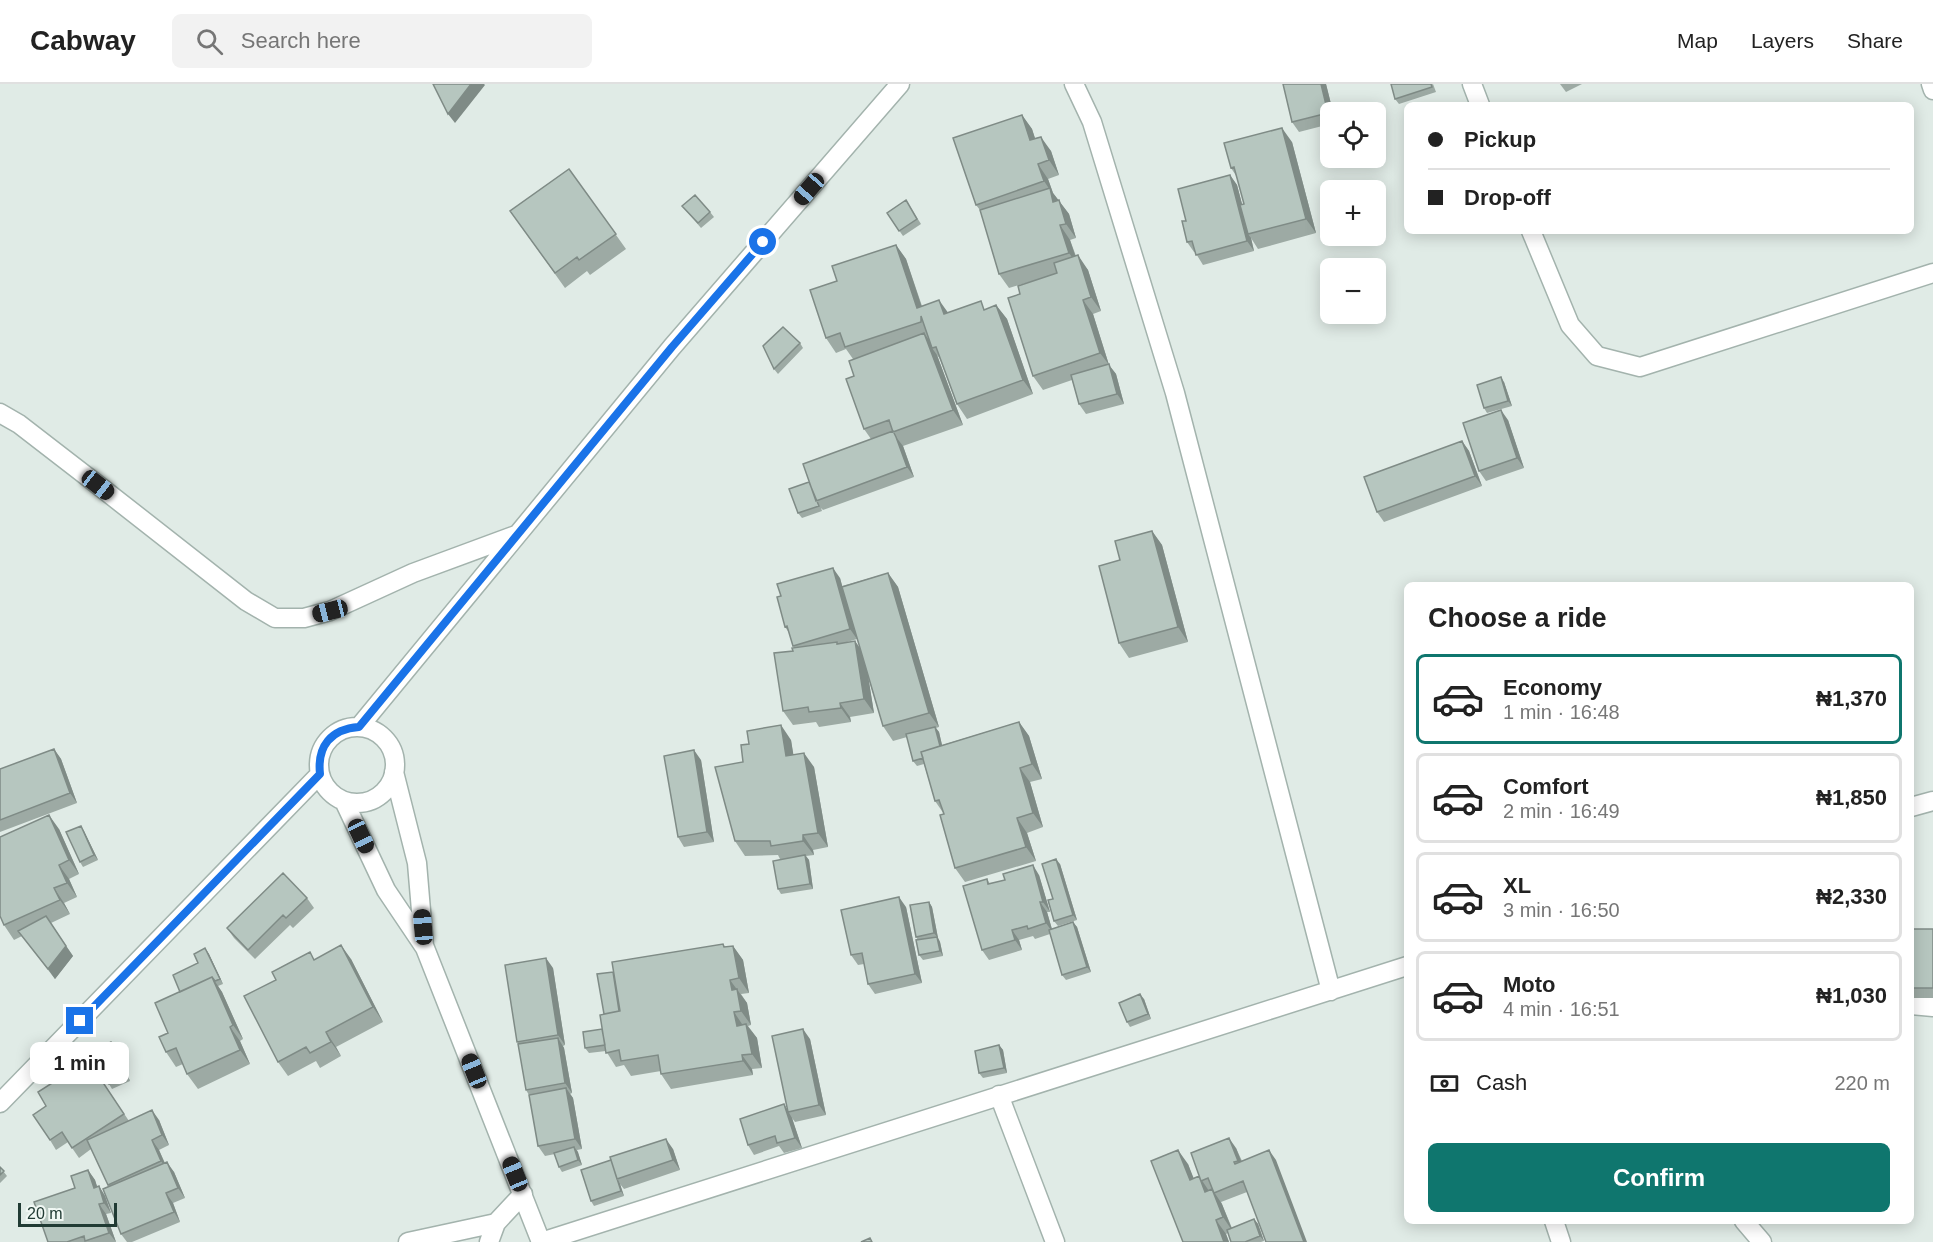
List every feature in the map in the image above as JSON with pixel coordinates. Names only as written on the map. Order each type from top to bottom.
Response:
[{"type":"street","points":[[359,727],[672,347],[900,84]]},
{"type":"street","points":[[1074,84],[1092,122],[1175,393],[1331,991]]},
{"type":"street","points":[[1472,84],[1479,102]]},
{"type":"street","points":[[1931,84],[1933,90]]},
{"type":"street","points":[[1533,234],[1570,325],[1597,356],[1640,367],[1933,273]]},
{"type":"street","points":[[0,413],[19,424],[246,601],[275,618],[304,618],[330,611],[413,573],[518,535]]},
{"type":"street","points":[[394,772],[385,790],[369,801],[356,803],[344,801],[325,785],[320,774],[321,751],[327,741],[337,733],[347,728],[359,727],[372,730],[390,747],[417,863],[424,948]]},
{"type":"street","points":[[0,1103],[320,774]]},
{"type":"street","points":[[344,801],[386,890],[424,948],[541,1242],[1404,967]]},
{"type":"street","points":[[1914,806],[1933,801]]},
{"type":"street","points":[[1914,1005],[1933,1007]]},
{"type":"street","points":[[999,1095],[1055,1242]]},
{"type":"street","points":[[489,1242],[496,1223],[523,1194]]},
{"type":"street","points":[[408,1242],[496,1223]]},
{"type":"street","points":[[1555,1224],[1561,1242]]},
{"type":"street","points":[[1747,1224],[1762,1242]]},
{"type":"building","points":[[433,84],[471,84],[448,114]]},
{"type":"building","points":[[1283,84],[1321,84],[1325,102],[1320,102],[1320,115],[1292,122]]},
{"type":"building","points":[[1391,84],[1431,84],[1432,87],[1395,99]]},
{"type":"building","points":[[1022,115],[1030,140],[1041,137],[1049,160],[1038,164],[1044,181],[976,205],[953,138]]},
{"type":"building","points":[[1282,128],[1306,219],[1248,234],[1240,205],[1244,204],[1234,167],[1231,168],[1224,143]]},
{"type":"building","points":[[569,169],[616,234],[579,260],[577,257],[555,273],[510,211]]},
{"type":"building","points":[[1230,175],[1247,241],[1196,255],[1192,241],[1187,242],[1182,221],[1186,221],[1178,189]]},
{"type":"building","points":[[1050,188],[1053,202],[1059,200],[1066,224],[1060,225],[1069,253],[999,274],[980,210]]},
{"type":"building","points":[[695,195],[710,212],[698,223],[682,206]]},
{"type":"building","points":[[906,200],[917,219],[899,231],[887,213]]},
{"type":"building","points":[[896,245],[917,308],[939,300],[944,314],[981,301],[984,310],[996,305],[1023,380],[957,404],[936,347],[932,348],[921,316],[921,322],[845,347],[840,333],[826,338],[810,290],[837,281],[832,266]]},
{"type":"building","points":[[1078,255],[1091,297],[1083,300],[1100,353],[1033,376],[1008,298],[1020,294],[1018,286],[1057,273],[1054,263]]},
{"type":"building","points":[[783,327],[800,343],[774,369],[763,346]]},
{"type":"building","points":[[924,333],[953,410],[893,432],[889,420],[864,429],[846,379],[854,376],[849,361]]},
{"type":"building","points":[[1109,364],[1117,394],[1079,404],[1071,375]]},
{"type":"building","points":[[1501,377],[1508,401],[1484,408],[1477,385]]},
{"type":"building","points":[[1501,410],[1517,458],[1479,471],[1463,423]]},
{"type":"building","points":[[893,431],[907,467],[816,501],[803,464]]},
{"type":"building","points":[[1462,441],[1475,476],[1377,512],[1364,477]]},
{"type":"building","points":[[809,482],[819,506],[798,513],[789,489]]},
{"type":"building","points":[[1152,531],[1178,627],[1119,643],[1099,566],[1120,560],[1115,541]]},
{"type":"building","points":[[833,568],[850,629],[793,646],[777,597],[781,596],[777,584]]},
{"type":"building","points":[[888,573],[929,713],[883,726],[842,587]]},
{"type":"building","points":[[855,641],[864,699],[840,703],[841,708],[809,712],[808,707],[783,711],[774,653],[793,651],[792,648]]},
{"type":"building","points":[[1019,722],[1032,764],[1020,768],[1033,813],[1017,818],[1026,847],[955,868],[940,815],[944,814],[939,800],[935,801],[921,752]]},
{"type":"building","points":[[781,725],[786,756],[804,753],[818,833],[803,835],[803,841],[771,846],[770,841],[735,841],[715,767],[743,762],[741,745],[749,744],[747,731]]},
{"type":"building","points":[[935,727],[940,746],[921,752],[923,758],[913,761],[906,734]]},
{"type":"building","points":[[54,749],[70,793],[0,820],[0,769]]},
{"type":"building","points":[[694,750],[707,832],[678,837],[664,756]]},
{"type":"building","points":[[49,815],[69,860],[59,865],[67,883],[54,888],[60,900],[4,925],[0,916],[0,837]]},
{"type":"building","points":[[81,826],[94,855],[80,862],[66,832]]},
{"type":"building","points":[[805,855],[810,884],[778,889],[773,861]]},
{"type":"building","points":[[1056,859],[1073,915],[1054,921],[1048,900],[1053,899],[1042,864]]},
{"type":"building","points":[[1033,865],[1046,923],[1028,929],[1027,926],[1012,930],[1015,940],[982,950],[963,886],[987,879],[988,884],[1005,880],[1003,874]]},
{"type":"building","points":[[283,873],[307,898],[286,918],[283,915],[248,950],[227,928]]},
{"type":"building","points":[[899,897],[915,974],[868,984],[862,953],[851,955],[841,910]]},
{"type":"building","points":[[929,902],[934,933],[916,937],[910,905]]},
{"type":"building","points":[[46,916],[66,946],[48,969],[18,931]]},
{"type":"building","points":[[1073,922],[1087,967],[1062,975],[1049,930]]},
{"type":"building","points":[[1914,929],[1933,929],[1933,988],[1914,988]]},
{"type":"building","points":[[937,937],[940,951],[919,955],[916,940]]},
{"type":"building","points":[[723,944],[724,947],[733,946],[739,978],[730,980],[732,990],[737,989],[741,1011],[734,1012],[737,1026],[746,1024],[752,1054],[742,1055],[743,1061],[661,1074],[658,1055],[621,1061],[619,1050],[606,1053],[600,1015],[620,1011],[612,962]]},
{"type":"building","points":[[341,945],[373,1007],[326,1032],[331,1042],[310,1053],[306,1047],[278,1062],[244,996],[276,980],[272,972],[310,952],[314,960]]},
{"type":"building","points":[[205,948],[220,979],[215,981],[212,977],[180,992],[173,975],[198,963],[194,954]]},
{"type":"building","points":[[546,958],[558,1035],[517,1042],[505,965]]},
{"type":"building","points":[[613,972],[619,1011],[604,1014],[597,974]]},
{"type":"building","points":[[212,977],[233,1025],[230,1027],[240,1050],[187,1074],[176,1048],[166,1052],[159,1037],[168,1033],[155,1003]]},
{"type":"building","points":[[1140,994],[1148,1014],[1127,1022],[1119,1003]]},
{"type":"building","points":[[602,1029],[605,1045],[585,1048],[583,1032]]},
{"type":"building","points":[[803,1029],[819,1105],[788,1112],[772,1036]]},
{"type":"building","points":[[558,1038],[565,1083],[526,1090],[518,1044]]},
{"type":"building","points":[[111,1042],[127,1076],[109,1084],[93,1051]]},
{"type":"building","points":[[999,1045],[1004,1068],[979,1073],[975,1051]]},
{"type":"building","points":[[88,1060],[124,1114],[72,1148],[62,1132],[50,1140],[33,1115],[46,1106],[38,1092]]},
{"type":"building","points":[[566,1088],[575,1139],[538,1146],[529,1095]]},
{"type":"building","points":[[784,1104],[795,1138],[777,1143],[775,1136],[748,1145],[740,1119]]},
{"type":"building","points":[[152,1110],[162,1135],[152,1140],[161,1161],[108,1185],[87,1140]]},
{"type":"building","points":[[1229,1138],[1238,1161],[1234,1162],[1235,1164],[1269,1150],[1304,1242],[1266,1242],[1243,1181],[1214,1193],[1208,1178],[1201,1181],[1191,1153]]},
{"type":"building","points":[[666,1139],[673,1160],[617,1179],[610,1157]]},
{"type":"building","points":[[574,1147],[578,1160],[559,1167],[554,1153]]},
{"type":"building","points":[[1178,1150],[1190,1180],[1199,1176],[1205,1192],[1212,1189],[1223,1217],[1216,1220],[1224,1242],[1183,1242],[1151,1161]]},
{"type":"building","points":[[611,1160],[621,1191],[591,1201],[581,1170]]},
{"type":"building","points":[[167,1162],[178,1188],[166,1193],[174,1212],[121,1234],[103,1189]]},
{"type":"building","points":[[88,1170],[94,1188],[99,1186],[104,1203],[99,1204],[109,1233],[85,1241],[84,1236],[67,1242],[48,1242],[34,1202],[75,1188],[71,1176]]},
{"type":"building","points":[[1254,1219],[1260,1236],[1245,1242],[1231,1242],[1227,1230]]},
{"type":"route","points":[[80,1021],[320,774],[321,751],[327,741],[347,728],[359,727],[672,347],[763,242]]}]
